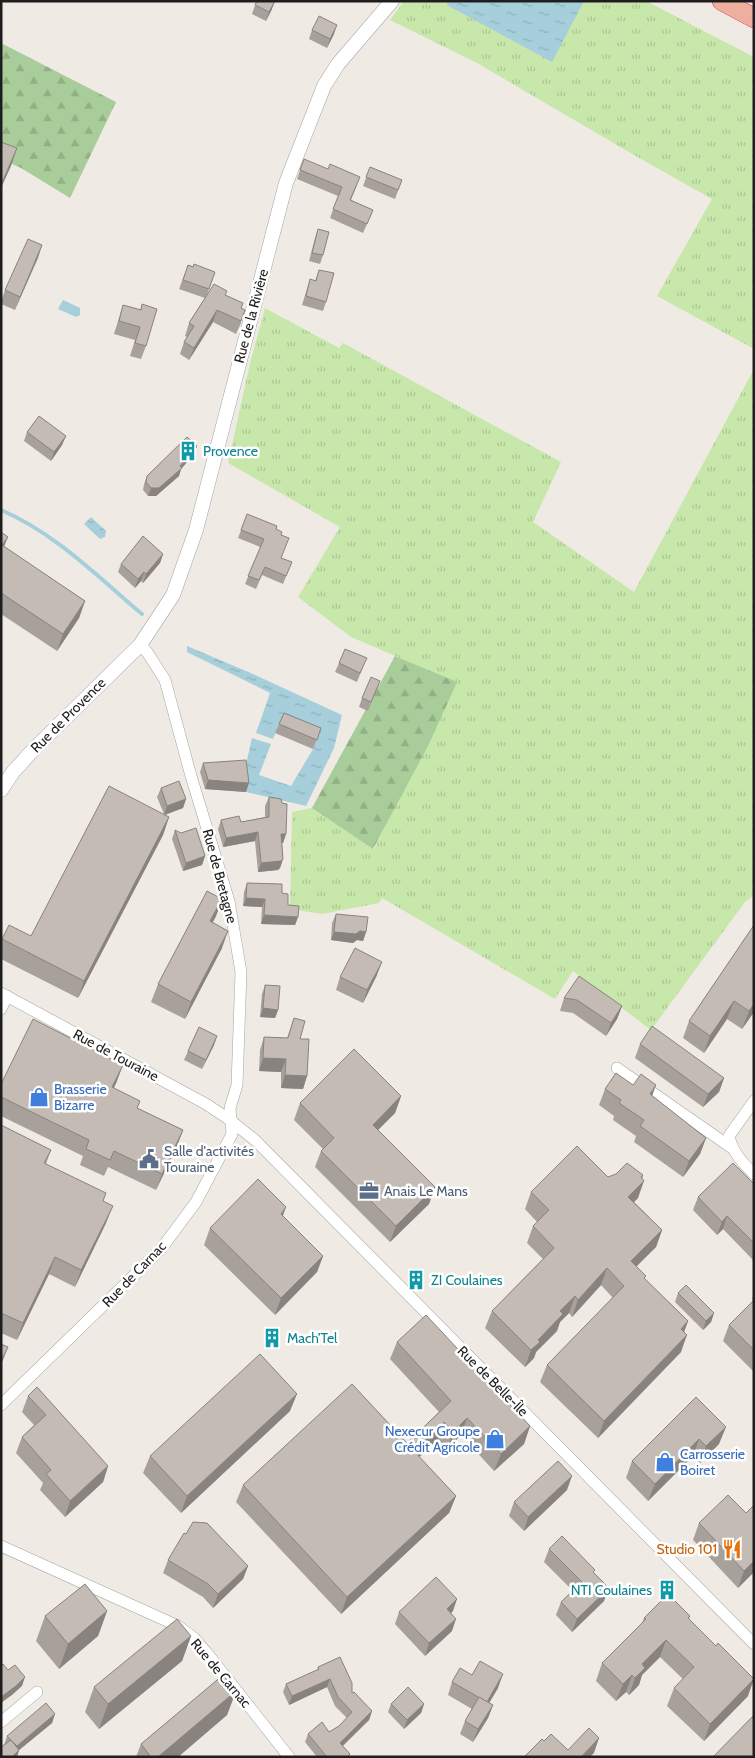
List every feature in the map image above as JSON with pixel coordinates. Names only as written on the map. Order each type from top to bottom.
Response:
[{"type":"highway","points":[[722,1],[754,18]]},
{"type":"street","name":"Rue de la Rivière","points":[[140,645],[172,596],[196,530],[286,183],[324,86],[338,64],[392,1]]},
{"type":"street","name":"Rue de Provence","points":[[1,790],[13,772],[34,749],[140,645]]},
{"type":"street","name":"Rue de Bretagne","points":[[140,645],[165,680],[191,776],[229,900],[241,972],[237,1085],[230,1108],[230,1120]]},
{"type":"street","name":"Rue de Touraine","points":[[4,995],[206,1104],[230,1120]]},
{"type":"street","points":[[1,1009],[4,995]]},
{"type":"street","points":[[617,1068],[732,1148],[754,1174]]},
{"type":"street","points":[[732,1148],[729,1136],[754,1100]]},
{"type":"street","name":"Rue de Carnac","points":[[1,1405],[161,1249],[200,1194],[232,1134],[230,1120]]},
{"type":"street","name":"Rue de Belle-Île","points":[[230,1120],[256,1141],[754,1644]]},
{"type":"street","name":"Rue de Carnac","points":[[2,1547],[178,1626],[194,1638],[207,1653],[289,1757]]},
{"type":"street","points":[[1,1722],[37,1692]]},
{"type":"green space","points":[[404,1],[646,1],[754,57],[754,349],[657,296],[712,199],[477,63],[390,20]]},
{"type":"green space","points":[[1,43],[116,102],[70,198],[21,168],[1,159]]},
{"type":"green space","points":[[265,308],[339,348],[343,343],[561,462],[533,522],[634,592],[754,369],[754,895],[745,902],[651,1030],[573,971],[555,999],[382,898],[379,903],[322,914],[290,909],[292,812],[312,808],[374,849],[456,682],[351,637],[298,597],[340,527],[228,463],[250,363]]},
{"type":"green space","points":[[395,656],[457,682],[429,744],[373,849],[312,808]]},
{"type":"water","points":[[448,1],[584,1],[552,62],[447,5]]},
{"type":"water","points":[[63,300],[80,308],[80,315],[76,317],[58,309]]},
{"type":"water","points":[[91,517],[106,531],[105,537],[100,539],[84,524]]},
{"type":"water","points":[[187,646],[342,715],[334,748],[306,806],[246,792],[247,760],[252,738],[271,744],[259,775],[291,786],[318,737],[280,722],[273,739],[256,733],[270,693],[187,652]]},
{"type":"building","points":[[257,1],[275,1],[269,12],[255,5]]},
{"type":"building","points":[[319,16],[337,25],[330,39],[312,30]]},
{"type":"building","points":[[1,142],[17,148],[1,185]]},
{"type":"building","points":[[304,159],[328,169],[330,164],[360,177],[350,200],[373,210],[367,224],[333,209],[342,187],[300,170]]},
{"type":"building","points":[[370,167],[402,180],[398,190],[366,177]]},
{"type":"building","points":[[318,229],[329,232],[323,255],[312,253]]},
{"type":"building","points":[[28,239],[42,245],[20,297],[5,290]]},
{"type":"building","points":[[194,264],[215,272],[209,289],[183,280],[188,265],[193,267]]},
{"type":"building","points":[[319,270],[334,273],[326,302],[306,296],[310,279],[316,281]]},
{"type":"building","points":[[214,284],[227,291],[225,295],[243,303],[241,308],[245,310],[241,321],[217,310],[194,348],[184,342],[194,326],[189,323]]},
{"type":"building","points":[[142,304],[157,309],[146,346],[135,343],[140,327],[119,321],[123,305],[141,310]]},
{"type":"building","points":[[39,416],[66,436],[54,452],[27,432]]},
{"type":"building","points":[[187,437],[197,446],[180,466],[182,468],[159,488],[151,488],[146,482],[147,476]]},
{"type":"building","points":[[247,514],[277,526],[276,529],[282,532],[281,535],[289,538],[281,558],[292,562],[286,576],[265,567],[259,580],[248,576],[264,539],[241,530]]},
{"type":"building","points":[[1,532],[8,537],[2,545],[85,601],[63,634],[1,593]]},
{"type":"building","points":[[143,536],[163,554],[146,574],[144,572],[138,579],[121,564]]},
{"type":"building","points":[[345,649],[367,658],[360,673],[339,663]]},
{"type":"building","points":[[371,677],[380,681],[371,702],[362,698]]},
{"type":"building","points":[[284,713],[321,728],[317,740],[279,724]]},
{"type":"building","points":[[246,760],[249,783],[208,780],[203,763]]},
{"type":"building","points":[[179,781],[186,799],[167,806],[161,788]]},
{"type":"building","points":[[109,786],[169,817],[84,981],[2,939],[9,925],[31,936]]},
{"type":"building","points":[[269,797],[281,799],[282,803],[287,804],[286,834],[281,834],[283,859],[281,861],[261,863],[258,832],[226,838],[221,820],[239,816],[241,822],[269,817]]},
{"type":"building","points":[[196,828],[205,856],[186,863],[175,830],[181,833]]},
{"type":"building","points":[[247,883],[282,884],[282,893],[288,894],[288,905],[299,906],[298,917],[264,915],[265,899],[246,898]]},
{"type":"building","points":[[207,891],[222,899],[210,921],[228,931],[191,1002],[158,984]]},
{"type":"building","points":[[336,914],[368,917],[366,932],[360,931],[356,934],[334,932]]},
{"type":"building","points":[[754,925],[754,1004],[749,1011],[734,1001],[710,1036],[689,1021]]},
{"type":"building","points":[[355,948],[382,962],[367,990],[340,977]]},
{"type":"building","points":[[579,976],[622,1006],[611,1023],[577,1000],[564,998]]},
{"type":"building","points":[[265,985],[280,986],[278,1010],[263,1008]]},
{"type":"building","points":[[294,1018],[305,1021],[300,1039],[309,1039],[307,1076],[285,1075],[286,1059],[263,1058],[264,1037],[288,1038]]},
{"type":"building","points":[[33,1019],[123,1065],[112,1087],[140,1101],[137,1108],[183,1130],[162,1174],[114,1151],[110,1160],[86,1149],[89,1140],[1,1097],[1,1084]]},
{"type":"building","points":[[652,1026],[724,1078],[708,1094],[640,1044]]},
{"type":"building","points":[[199,1027],[217,1036],[206,1060],[188,1051]]},
{"type":"building","points":[[354,1049],[401,1096],[373,1125],[435,1187],[396,1226],[321,1151],[334,1138],[300,1103]]},
{"type":"building","points":[[616,1073],[633,1085],[641,1074],[656,1085],[650,1094],[706,1138],[689,1161],[640,1126],[644,1120],[619,1103],[621,1100],[605,1089]]},
{"type":"building","points":[[1,1125],[51,1150],[44,1163],[106,1193],[103,1201],[113,1206],[81,1270],[55,1257],[23,1323],[1,1313]]},
{"type":"building","points":[[577,1146],[608,1177],[616,1174],[627,1163],[643,1175],[641,1177],[644,1181],[628,1197],[662,1230],[631,1261],[646,1276],[644,1278],[688,1321],[681,1329],[687,1335],[604,1421],[547,1365],[624,1286],[607,1268],[578,1300],[575,1296],[560,1311],[563,1314],[531,1350],[492,1311],[554,1248],[533,1226],[549,1210],[531,1192]]},
{"type":"building","points":[[733,1163],[754,1184],[754,1243],[727,1216],[722,1222],[698,1197]]},
{"type":"building","points":[[258,1179],[286,1207],[281,1214],[323,1256],[281,1298],[210,1228]]},
{"type":"building","points":[[686,1285],[714,1313],[706,1321],[678,1293]]},
{"type":"building","points":[[754,1300],[754,1350],[729,1325]]},
{"type":"building","points":[[426,1315],[530,1426],[501,1454],[467,1418],[453,1432],[444,1422],[414,1451],[456,1496],[347,1597],[243,1485],[352,1384],[407,1443],[451,1401],[397,1342]]},
{"type":"building","points":[[1,1344],[8,1347],[1,1361]]},
{"type":"building","points":[[260,1354],[297,1394],[187,1496],[150,1456]]},
{"type":"building","points":[[37,1387],[108,1466],[70,1501],[46,1474],[51,1470],[22,1437],[46,1415],[28,1396]]},
{"type":"building","points":[[696,1397],[726,1427],[706,1446],[699,1439],[655,1484],[632,1461]]},
{"type":"building","points":[[558,1461],[572,1476],[528,1517],[514,1502]]},
{"type":"building","points":[[728,1495],[746,1513],[754,1505],[754,1561],[744,1571],[699,1523]]},
{"type":"building","points":[[193,1522],[207,1523],[248,1566],[218,1594],[208,1584],[168,1560]]},
{"type":"building","points":[[562,1536],[595,1570],[593,1572],[609,1588],[577,1619],[561,1602],[582,1582],[549,1549]]},
{"type":"building","points":[[436,1577],[457,1599],[447,1609],[456,1619],[429,1643],[399,1612]]},
{"type":"building","points":[[85,1584],[107,1611],[68,1644],[45,1616]]},
{"type":"building","points":[[668,1594],[690,1616],[688,1618],[716,1646],[718,1643],[754,1679],[710,1724],[674,1688],[694,1667],[666,1640],[642,1664],[645,1668],[635,1678],[632,1675],[623,1684],[602,1663]]},
{"type":"building","points":[[177,1619],[191,1636],[108,1704],[94,1687]]},
{"type":"building","points":[[340,1657],[352,1683],[352,1693],[354,1692],[372,1711],[340,1743],[350,1754],[347,1757],[327,1757],[308,1734],[322,1722],[329,1732],[339,1726],[352,1712],[338,1697],[330,1679],[292,1696],[286,1684]]},
{"type":"building","points":[[480,1661],[503,1674],[487,1702],[452,1682],[460,1668],[472,1675]]},
{"type":"building","points":[[3,1664],[8,1670],[15,1665],[25,1677],[1,1697],[1,1665]]},
{"type":"building","points":[[223,1675],[236,1691],[158,1757],[151,1757],[141,1744]]},
{"type":"building","points":[[408,1687],[424,1704],[407,1720],[391,1704]]},
{"type":"building","points":[[479,1697],[493,1705],[478,1729],[465,1721]]},
{"type":"building","points":[[46,1703],[55,1714],[17,1746],[7,1736]]},
{"type":"building","points":[[754,1715],[754,1757],[713,1757]]},
{"type":"building","points":[[589,1728],[599,1738],[581,1757],[524,1757],[542,1739],[544,1741],[551,1734],[568,1750]]},
{"type":"building","points":[[11,1740],[19,1750],[12,1757],[1,1757],[1,1747]]},
{"type":"waterway","points":[[1,510],[58,543],[142,614]]},
{"type":"place","name":"Provence","points":[[188,451]]},
{"type":"place","name":"Brasserie Bizarre","points":[[39,1097]]},
{"type":"place","name":"Salle d'activités Touraine","points":[[149,1159]]},
{"type":"place","name":"Anais Le Mans","points":[[369,1191]]},
{"type":"place","name":"ZI Coulaines","points":[[416,1280]]},
{"type":"place","name":"Mach’Tel","points":[[272,1338]]},
{"type":"place","name":"Nexecur Groupe Crédit Agricole","points":[[495,1439]]},
{"type":"place","name":"Carrosserie Boiret","points":[[665,1462]]},
{"type":"place","name":"Studio 101","points":[[732,1549]]},
{"type":"place","name":"NTI Coulaines","points":[[667,1590]]}]
